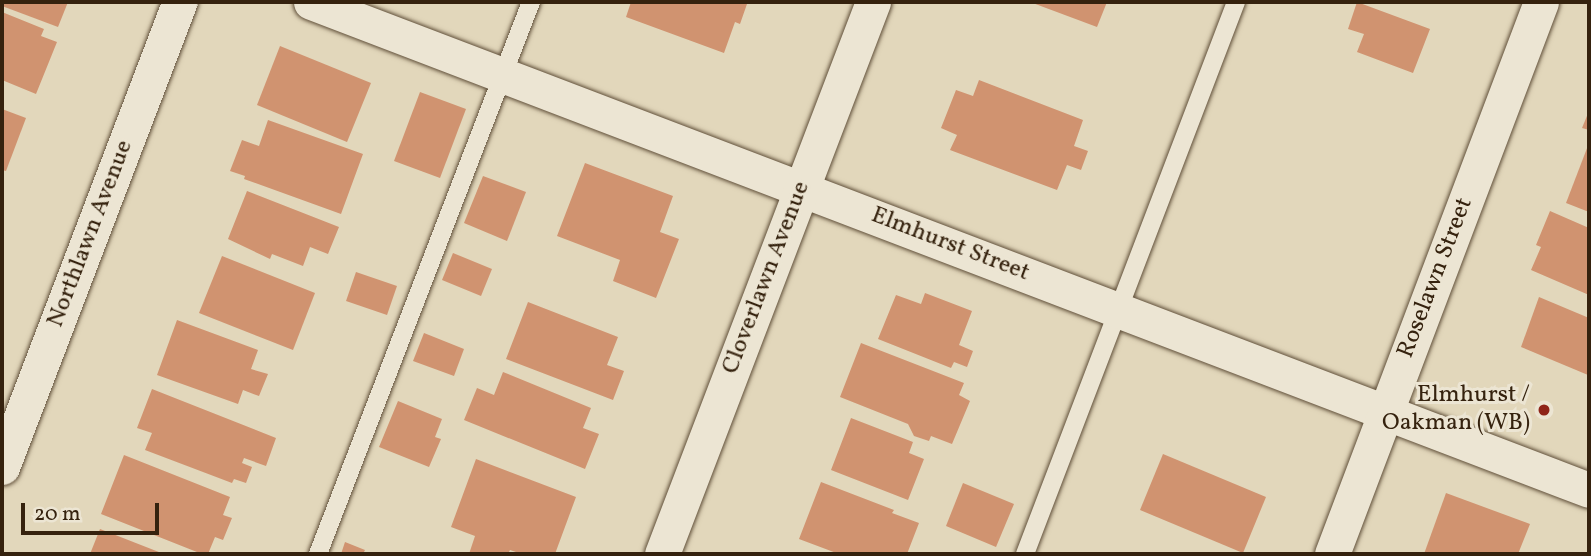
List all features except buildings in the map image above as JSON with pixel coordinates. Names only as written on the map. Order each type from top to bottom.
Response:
[{"type":"street","name":"Northlawn Avenue","points":[[2,467],[180,2]]},
{"type":"street","name":"Elmhurst Street","points":[[311,2],[1589,489]]},
{"type":"street","name":"Cloverlawn Avenue","points":[[662,554],[873,2]]},
{"type":"street","name":"Roselawn Street","points":[[1332,554],[1541,2]]},
{"type":"lane","points":[[318,554],[531,2]]},
{"type":"lane","points":[[1025,554],[1236,2]]},
{"type":"place","name":"Elmhurst / Oakman (WB)","points":[[1544,410]]}]
